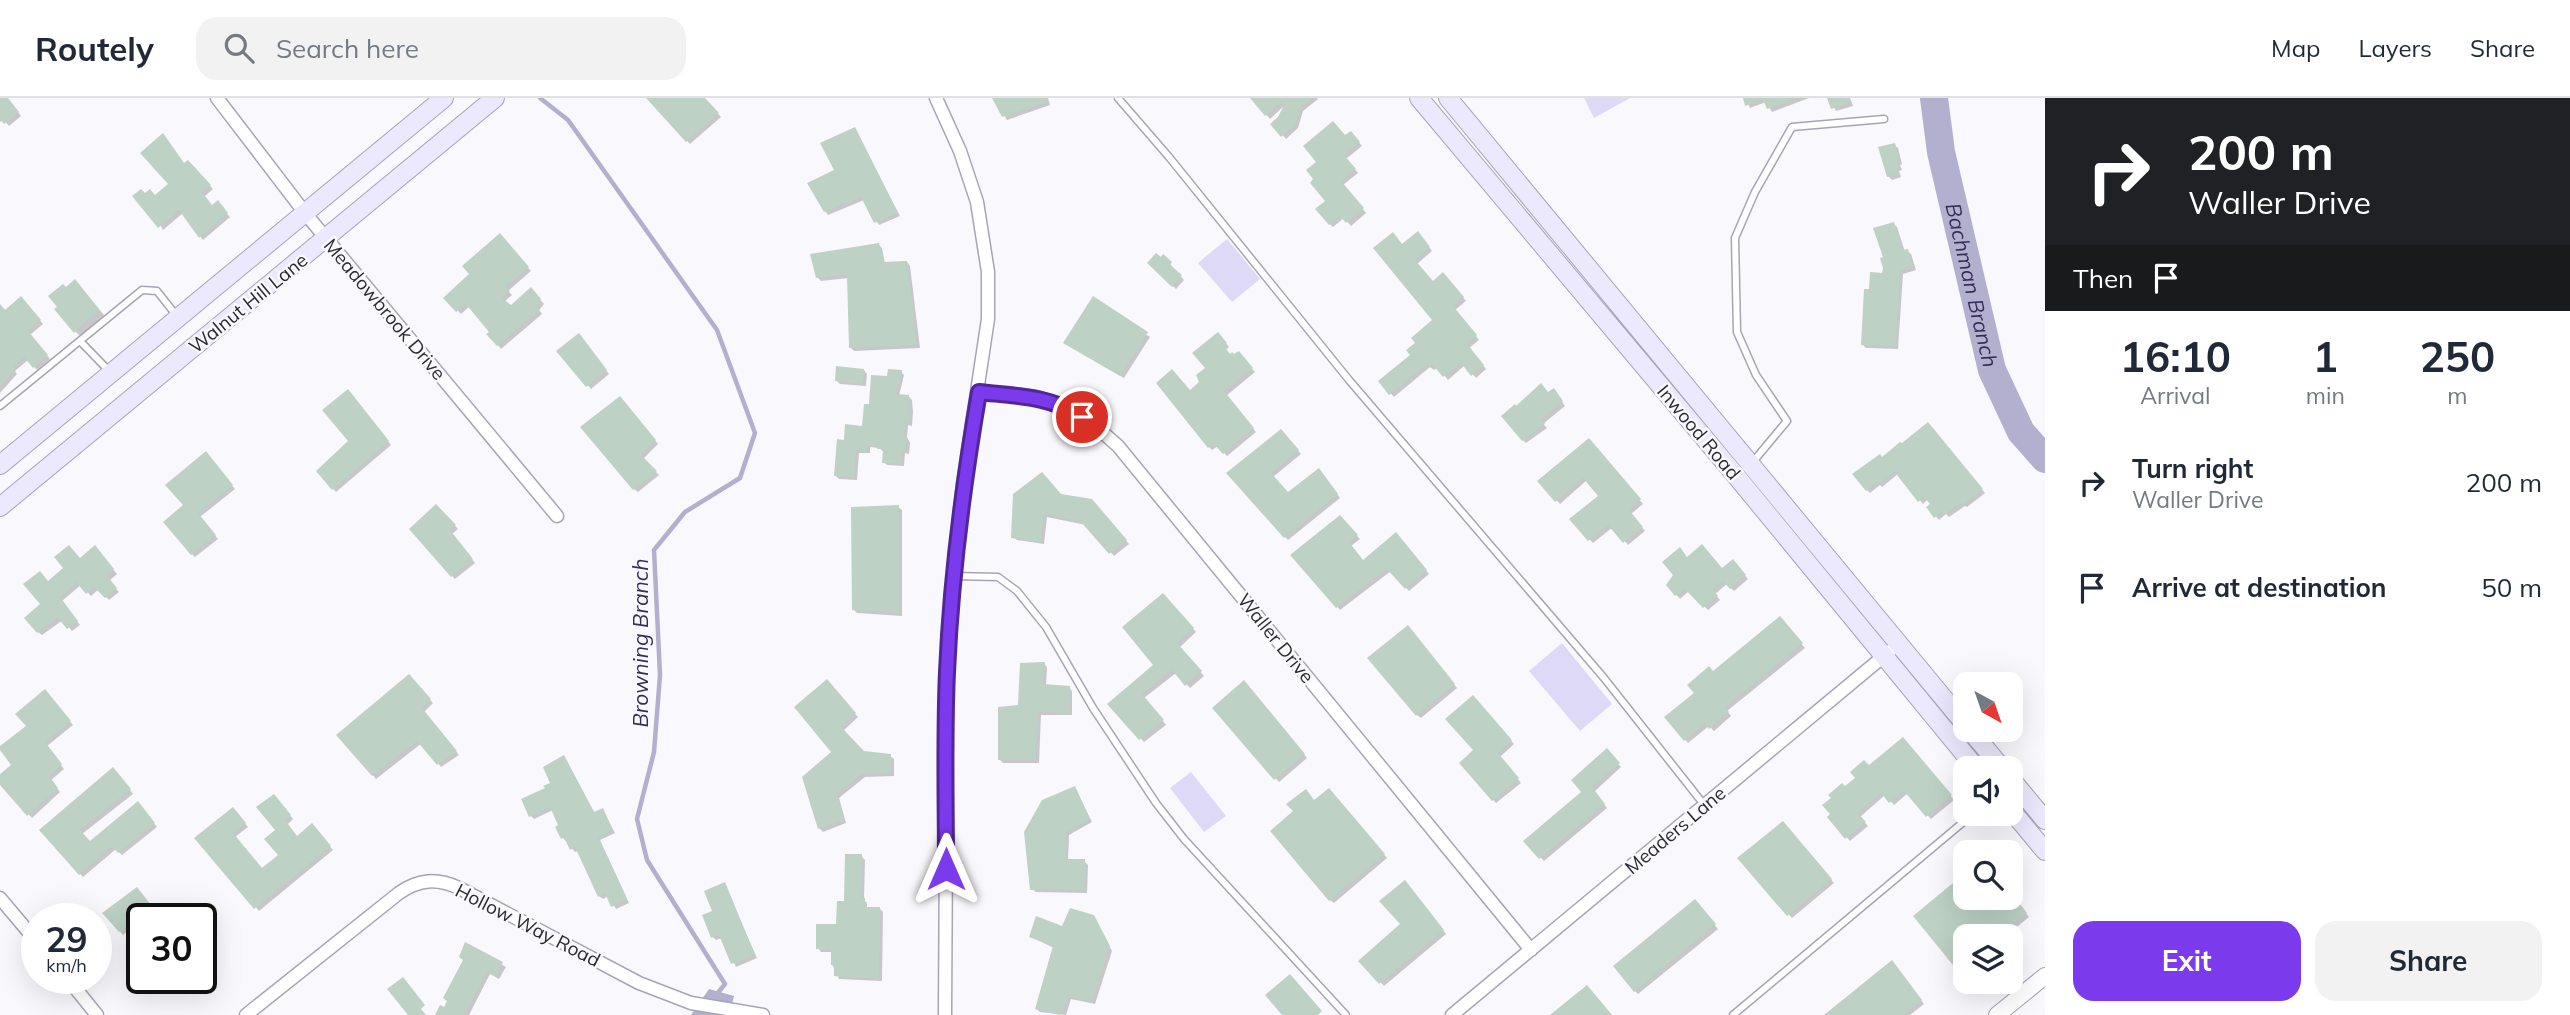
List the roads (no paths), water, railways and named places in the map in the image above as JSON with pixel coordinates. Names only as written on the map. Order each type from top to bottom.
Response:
[{"type":"main road","name":"Walnut Hill Lane","points":[[0,465],[444,98]]},
{"type":"main road","name":"Walnut Hill Lane","points":[[0,507],[495,98]]},
{"type":"main road","name":"Inwood Road","points":[[1419,98],[1737,477],[1966,756]]},
{"type":"main road","name":"Inwood Road","points":[[1448,98],[1953,709]]},
{"type":"main road","points":[[1525,224],[1541,210]]},
{"type":"main road","points":[[1737,477],[1751,465]]},
{"type":"main road","points":[[1980,742],[1992,756]]},
{"type":"main road","points":[[2023,793],[2045,820]]},
{"type":"main road","points":[[2023,824],[2045,851]]},
{"type":"street","name":"Meadowbrook Drive","points":[[217,98],[305,213],[557,516]]},
{"type":"street","points":[[936,98],[960,151],[977,202],[988,272],[988,319],[963,484],[953,576],[947,674],[945,1015]]},
{"type":"street","name":"Waller Drive","points":[[979,392],[1039,398],[1070,409],[1095,425],[1118,446],[1531,950]]},
{"type":"street","name":"Meaders Lane","points":[[1452,1015],[1899,644]]},
{"type":"street","name":"Hollow Way Road","points":[[246,1015],[399,893],[409,886],[431,880],[459,888],[639,983],[691,1003],[763,1015]]},
{"type":"street","points":[[0,898],[21,923]]},
{"type":"street","points":[[1997,1015],[2045,976]]},
{"type":"street","points":[[80,994],[97,1015]]},
{"type":"lane","points":[[1118,98],[1349,380],[1604,678],[1705,806]]},
{"type":"lane","points":[[1751,465],[1787,421],[1756,375],[1737,332],[1735,238],[1755,192],[1792,127],[1884,119]]},
{"type":"lane","points":[[0,406],[142,290],[156,291],[178,318]]},
{"type":"lane","points":[[80,341],[111,374]]},
{"type":"lane","points":[[953,576],[998,578],[1017,591],[1046,627],[1093,708],[1156,803],[1184,839],[1346,1015]]},
{"type":"lane","points":[[1733,1015],[1959,826]]},
{"type":"waterway","name":"Browning Branch","points":[[540,98],[568,120],[717,330],[755,433],[740,478],[685,512],[654,550],[660,675],[654,752],[637,819],[647,860],[725,984],[717,994]]},
{"type":"waterway","name":"Bachman Branch","points":[[1934,98],[1941,152],[1992,370],[2021,432],[2045,459]]}]
